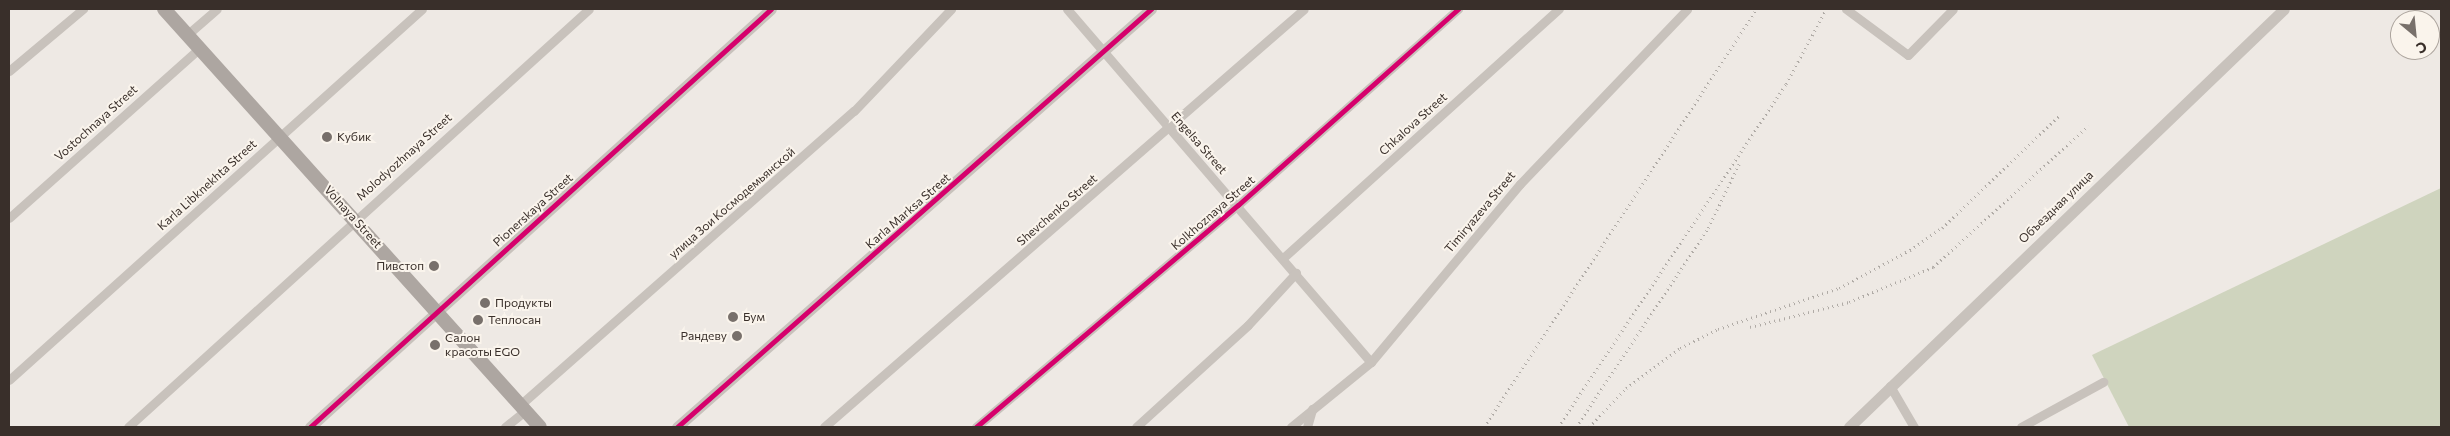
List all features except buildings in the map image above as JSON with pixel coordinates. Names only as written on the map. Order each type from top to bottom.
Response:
[{"type":"main road","name":"Volnaya Street","points":[[164,9],[540,427]]},
{"type":"street","points":[[9,71],[83,9]]},
{"type":"street","points":[[188,34],[217,9]]},
{"type":"street","name":"Karla Libknekhta Street","points":[[9,380],[422,9]]},
{"type":"street","name":"Molodyozhnaya Street","points":[[128,427],[354,218],[589,9]]},
{"type":"street","name":"Pionerskaya Street","points":[[310,427],[771,9]]},
{"type":"street","name":"улица Зои Космодемьянской","points":[[505,427],[522,408],[854,111],[951,9]]},
{"type":"street","name":"Engelsa Street","points":[[1066,9],[1238,205],[1371,362]]},
{"type":"street","name":"Karla Marksa Street","points":[[677,427],[1151,9]]},
{"type":"street","name":"Shevchenko Street","points":[[824,427],[1171,129],[1304,9]]},
{"type":"street","name":"Kolkhoznaya Street","points":[[976,427],[1238,205],[1458,9]]},
{"type":"street","name":"Chkalova Street","points":[[1283,258],[1560,9]]},
{"type":"street","name":"Timiryazeva Street","points":[[1290,427],[1371,362],[1520,184],[1687,9]]},
{"type":"street","points":[[1846,9],[1908,55],[1953,9]]},
{"type":"street","name":"Объездная улица","points":[[1849,427],[2284,9]]},
{"type":"street","name":"Vostochnaya Street","points":[[9,218],[200,48]]},
{"type":"street","points":[[1136,427],[1248,324],[1296,273]]},
{"type":"street","points":[[2021,427],[2103,382]]},
{"type":"street","points":[[1890,386],[1914,427]]},
{"type":"street","points":[[1307,427],[1312,409]]},
{"type":"green space","points":[[2441,188],[2441,427],[2129,427],[2092,355]]},
{"type":"railway","points":[[1484,427],[1756,9]]},
{"type":"railway","points":[[1558,427],[1786,84],[1826,9]]},
{"type":"railway","points":[[1589,427],[1626,388],[1680,348],[1718,329],[1839,288],[1910,250],[1942,228],[2060,115]]},
{"type":"railway","points":[[1750,327],[1849,302],[1933,267],[2088,126]]},
{"type":"railway","points":[[1576,427],[1708,228],[1739,164]]},
{"type":"cycle path","points":[[310,427],[771,9]]},
{"type":"cycle path","points":[[677,427],[1151,9]]},
{"type":"cycle path","points":[[976,427],[1238,205],[1458,9]]},
{"type":"place","name":"Кубик","points":[[327,137]]},
{"type":"place","name":"Пивстоп","points":[[434,266]]},
{"type":"place","name":"Продукты","points":[[485,303]]},
{"type":"place","name":"Бум","points":[[733,317]]},
{"type":"place","name":"Теплосан","points":[[478,320]]},
{"type":"place","name":"Рандеву","points":[[737,336]]},
{"type":"place","name":"Салон красоты EGO","points":[[435,345]]}]
